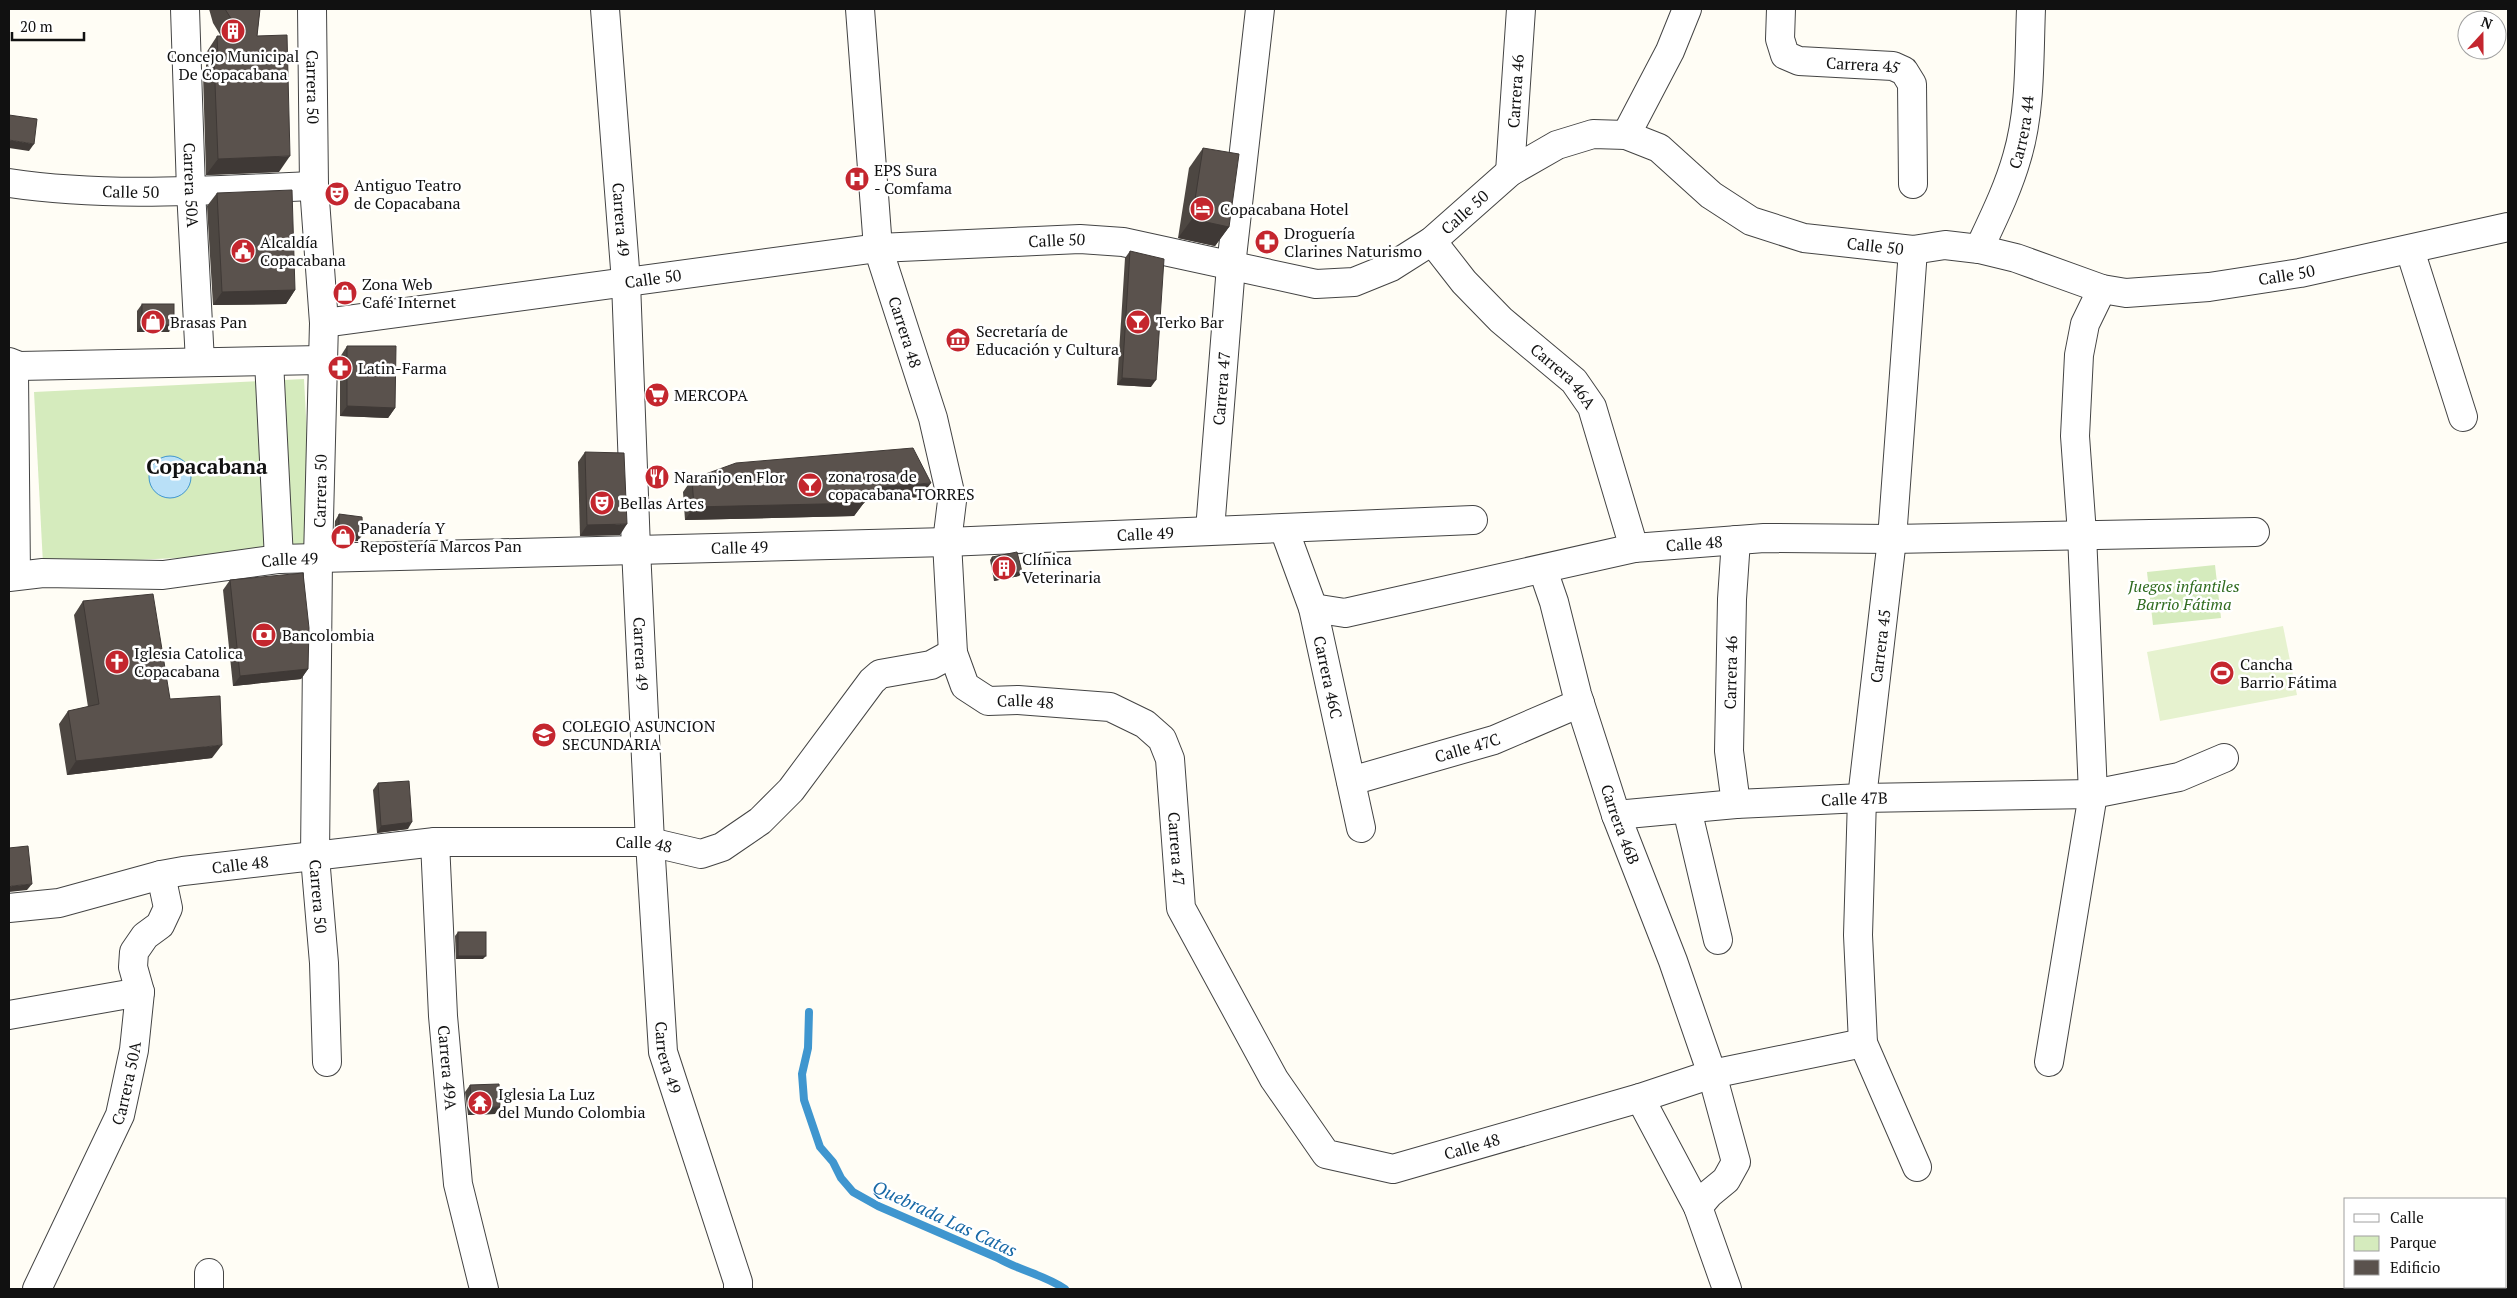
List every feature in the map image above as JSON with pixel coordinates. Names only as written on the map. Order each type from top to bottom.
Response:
[{"type":"street","name":"Carrera 50A","points":[[185,9],[191,190],[200,362]]},
{"type":"street","name":"Carrera 50","points":[[312,9],[314,186],[324,323],[318,561],[315,857],[324,963],[327,1062]]},
{"type":"street","name":"Carrera 49","points":[[605,9],[626,282],[650,842],[663,1052],[738,1289]]},
{"type":"street","name":"Carrera 48","points":[[860,9],[878,248],[933,418],[952,501],[947,542],[953,653]]},
{"type":"street","name":"Carrera 47","points":[[1210,530],[1231,266],[1260,9]]},
{"type":"street","name":"Carrera 46","points":[[1510,172],[1521,9]]},
{"type":"street","points":[[1626,135],[1670,51],[1687,9]]},
{"type":"street","name":"Carrera 45","points":[[1781,9],[1780,39],[1785,55],[1799,61],[1893,66],[1904,71],[1912,84],[1913,184]]},
{"type":"street","name":"Carrera 44","points":[[1979,249],[2004,194],[2018,156],[2025,120],[2031,9]]},
{"type":"street","name":"Calle 50","points":[[324,323],[878,248],[1080,239],[1123,242],[1316,284],[1354,282],[1391,267],[1432,241],[1510,172],[1558,145],[1593,134],[1626,135],[1659,148],[1711,195],[1751,221],[1804,238],[1912,250],[1944,245],[1979,249],[2016,258],[2102,289],[2126,293],[2209,287],[2300,273],[2508,227]]},
{"type":"street","name":"Calle 50","points":[[9,183],[54,190],[191,190],[314,186]]},
{"type":"street","name":"Carrera 46A","points":[[1432,241],[1464,282],[1501,320],[1574,382],[1592,406],[1634,548]]},
{"type":"street","name":"Carrera 45","points":[[1863,1043],[1858,935],[1862,798],[1892,539],[1912,250]]},
{"type":"street","points":[[2410,250],[2463,417]]},
{"type":"street","points":[[2049,1062],[2093,794],[2082,534],[2075,436],[2079,355],[2085,324],[2102,289]]},
{"type":"street","points":[[12,576],[13,371],[200,362],[322,360]]},
{"type":"street","points":[[270,361],[279,558]]},
{"type":"street","name":"Calle 49","points":[[12,576],[43,574],[163,575],[279,558],[318,561],[636,549],[947,542],[1473,520]]},
{"type":"street","name":"Carrera 46C","points":[[1284,529],[1313,608],[1362,828]]},
{"type":"street","name":"Calle 48","points":[[1313,608],[1345,614],[1634,548],[1764,538],[1892,539],[2254,532]]},
{"type":"street","name":"Carrera 46","points":[[1736,540],[1732,599],[1729,752],[1736,804]]},
{"type":"street","points":[[43,574],[102,585],[318,561]]},
{"type":"street","name":"Carrera 46B","points":[[1543,570],[1548,582],[1580,703],[1616,816],[1673,961],[1712,1074],[1736,1162],[1726,1180],[1709,1194],[1698,1207]]},
{"type":"street","name":"Calle 48","points":[[9,908],[59,903],[161,875],[435,842],[650,842],[701,854],[722,847],[760,821],[791,790],[872,681],[880,674],[931,665],[953,653],[965,686],[988,701],[1018,700],[1110,708],[1145,724],[1162,739]]},
{"type":"street","name":"Calle 47C","points":[[1351,781],[1494,740],[1580,703]]},
{"type":"street","name":"Carrera 47","points":[[1162,739],[1170,759],[1181,908],[1206,952]]},
{"type":"street","name":"Calle 47B","points":[[1616,816],[1736,804],[1862,798],[2093,794],[2179,777],[2224,758]]},
{"type":"street","points":[[1687,809],[1718,940]]},
{"type":"street","name":"Carrera 49A","points":[[435,842],[443,1016],[458,1184],[484,1289]]},
{"type":"street","name":"Carrera 50A","points":[[37,1289],[120,1116],[134,1050],[140,992],[133,967],[134,952],[145,936],[160,925],[168,908],[161,875]]},
{"type":"street","name":"Calle 48","points":[[1206,952],[1274,1079],[1326,1154],[1394,1169],[1640,1098],[1712,1074],[1863,1043]]},
{"type":"street","points":[[9,1015],[140,992]]},
{"type":"street","points":[[1863,1043],[1917,1167]]},
{"type":"street","points":[[1640,1098],[1698,1207],[1727,1289]]},
{"type":"green space","points":[[304,379],[313,552],[43,564],[34,392]]},
{"type":"green space","name":"Juegos infantiles Barrio Fátima","points":[[2215,565],[2221,618],[2153,625],[2147,572]]},
{"type":"green space","name":"Cancha Barrio Fátima","points":[[2283,626],[2297,695],[2160,721],[2147,652]]},
{"type":"water","points":[[170,456],[185,462],[191,477],[185,492],[170,498],[155,492],[149,477],[155,462]]},
{"type":"building","points":[[225,9],[260,9],[257,36],[287,35],[290,156],[218,159],[214,58],[218,58],[217,36],[242,36]]},
{"type":"building","points":[[9,115],[37,119],[34,144],[9,140]]},
{"type":"building","points":[[1203,148],[1239,154],[1229,227],[1192,219]]},
{"type":"building","name":"Alcaldía Copacabana","points":[[292,190],[295,290],[222,292],[217,193]]},
{"type":"building","name":"Terko Bar","points":[[1130,251],[1164,259],[1156,380],[1122,378]]},
{"type":"building","points":[[142,304],[174,304],[174,325],[142,325]]},
{"type":"building","points":[[347,346],[396,346],[395,408],[347,406]]},
{"type":"building","name":"zona rosa de copacabana TORRES","points":[[913,448],[931,483],[875,487],[864,503],[694,507],[692,479],[736,463]]},
{"type":"building","name":"Bellas Artes","points":[[585,452],[624,453],[627,524],[587,525]]},
{"type":"building","points":[[339,514],[362,517],[363,534],[339,535]]},
{"type":"building","name":"Clínica Veterinaria","points":[[1017,552],[1022,572],[996,577],[992,557]]},
{"type":"building","name":"Bancolombia","points":[[303,573],[309,628],[308,669],[240,676],[230,580]]},
{"type":"building","name":"Iglesia Catolica Copacabana","points":[[153,594],[170,699],[220,696],[222,745],[76,761],[68,711],[99,704],[83,601]]},
{"type":"building","points":[[409,781],[412,822],[381,826],[378,783]]},
{"type":"building","points":[[28,846],[32,884],[9,887],[9,848]]},
{"type":"building","points":[[458,932],[486,932],[486,956],[458,956]]},
{"type":"building","points":[[499,1084],[500,1107],[472,1108],[470,1085]]},
{"type":"waterway","name":"Quebrada Las Catas","points":[[809,1012],[808,1048],[802,1074],[804,1100],[820,1147],[833,1162],[841,1178],[853,1192],[878,1206],[1049,1280],[1065,1289]]},
{"type":"place","name":"Concejo Municipal De Copacabana","points":[[233,31]]},
{"type":"place","name":"EPS Sura - Comfama","points":[[857,179]]},
{"type":"place","name":"Antiguo Teatro de Copacabana","points":[[337,194]]},
{"type":"place","name":"Copacabana Hotel","points":[[1202,209]]},
{"type":"place","name":"Droguería Clarines Naturismo","points":[[1267,242]]},
{"type":"place","name":"Alcaldía Copacabana","points":[[243,251]]},
{"type":"place","name":"Zona Web Café Internet","points":[[345,293]]},
{"type":"place","name":"Brasas Pan","points":[[153,322]]},
{"type":"place","name":"Terko Bar","points":[[1138,322]]},
{"type":"place","name":"Secretaría de Educación y Cultura","points":[[958,340]]},
{"type":"place","name":"Latin-Farma","points":[[340,368]]},
{"type":"place","name":"MERCOPA","points":[[657,395]]},
{"type":"place","name":"Naranjo en Flor","points":[[657,477]]},
{"type":"place","name":"zona rosa de copacabana TORRES","points":[[810,485]]},
{"type":"place","name":"Bellas Artes","points":[[602,503]]},
{"type":"place","name":"Panadería Y Repostería Marcos Pan","points":[[343,537]]},
{"type":"place","name":"Clínica Veterinaria","points":[[1004,568]]},
{"type":"place","name":"Bancolombia","points":[[264,635]]},
{"type":"place","name":"Iglesia Catolica Copacabana","points":[[117,662]]},
{"type":"place","name":"Cancha Barrio Fátima","points":[[2222,673]]},
{"type":"place","name":"COLEGIO ASUNCION SECUNDARIA","points":[[544,735]]},
{"type":"place","name":"Iglesia La Luz del Mundo Colombia","points":[[480,1103]]},
{"type":"district","name":"Copacabana","points":[[207,466]]}]
